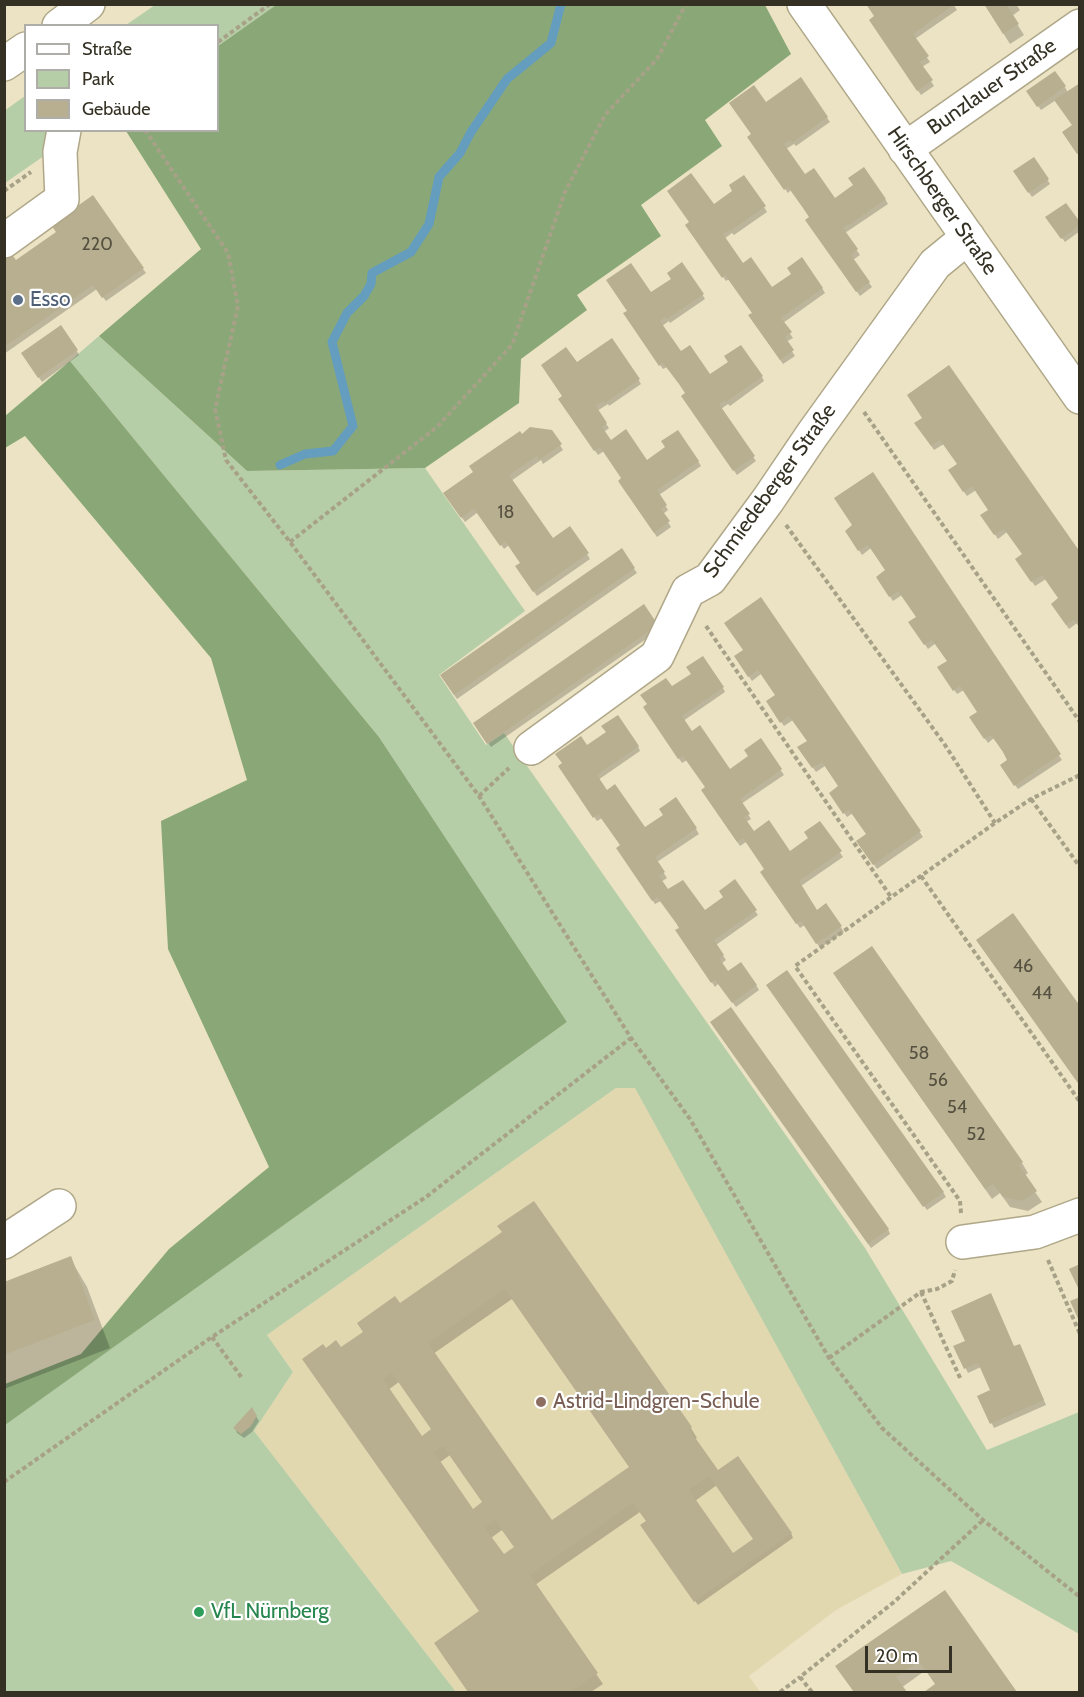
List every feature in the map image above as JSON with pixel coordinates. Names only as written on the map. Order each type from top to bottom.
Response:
[{"type":"street","name":"Hirschberger Straße","points":[[804,4],[1080,397]]},
{"type":"street","name":"Bunzlauer Straße","points":[[905,149],[1080,26]]},
{"type":"street","points":[[4,64],[24,50]]},
{"type":"street","points":[[4,241],[62,199],[60,152],[64,132]]},
{"type":"street","name":"Schmiedeberger Straße","points":[[531,748],[657,656],[688,591],[710,579],[935,264],[968,237]]},
{"type":"street","points":[[4,1242],[60,1206]]},
{"type":"street","points":[[963,1242],[1035,1232],[1080,1215]]},
{"type":"path","points":[[219,41],[270,4]]},
{"type":"path","points":[[290,542],[437,427],[512,345],[565,192],[605,114],[657,58],[686,4]]},
{"type":"path","points":[[146,132],[228,253],[238,306],[215,409],[226,460],[290,542],[478,796],[630,1038],[690,1119],[829,1358],[882,1428],[983,1520],[1080,1597]]},
{"type":"path","points":[[847,387],[1080,722]]},
{"type":"path","points":[[768,500],[945,745],[995,823]]},
{"type":"path","points":[[688,591],[709,630],[891,897]]},
{"type":"path","points":[[478,796],[531,748]]},
{"type":"path","points":[[829,1358],[921,1292],[938,1289],[952,1281],[963,1242],[960,1201],[795,966],[995,823],[1031,799],[1080,775]]},
{"type":"path","points":[[1031,799],[1080,867]]},
{"type":"path","points":[[921,876],[1080,1102]]},
{"type":"path","points":[[4,1482],[212,1337],[426,1197],[630,1038]]},
{"type":"path","points":[[1035,1232],[1080,1334]]},
{"type":"path","points":[[921,1292],[961,1380]]},
{"type":"path","points":[[212,1337],[242,1378]]},
{"type":"path","points":[[780,1692],[894,1602],[983,1520]]},
{"type":"path","points":[[800,1677],[812,1692]]},
{"type":"shaded area","name":"Astrid-Lindgren-Schule","points":[[616,1088],[636,1088],[902,1574],[836,1610],[749,1676],[760,1692],[456,1692],[254,1431],[293,1372],[267,1335]]},
{"type":"green space","points":[[155,4],[276,5],[219,45],[219,24],[127,24]]},
{"type":"green space","points":[[276,5],[765,5],[791,54],[705,120],[722,146],[641,205],[661,236],[577,295],[587,310],[521,359],[519,403],[425,468],[247,471],[99,336],[201,249],[127,132],[219,132],[219,45]]},
{"type":"green space","points":[[24,97],[24,132],[80,132],[5,183],[4,111]]},
{"type":"green space","points":[[99,336],[247,471],[425,468],[525,611],[439,675],[486,745],[504,733],[865,1248],[987,1450],[1079,1412],[1079,1634],[951,1561],[902,1574],[635,1088],[616,1088],[267,1335],[293,1372],[254,1431],[456,1692],[5,1692],[4,1425],[567,1022],[379,737],[70,361]]},
{"type":"green space","points":[[70,361],[379,737],[567,1022],[5,1425],[5,1384],[81,1354],[169,1249],[269,1167],[168,949],[161,821],[247,780],[211,658],[25,436],[5,448],[5,416]]},
{"type":"building","points":[[866,4],[955,4],[913,34],[929,56],[920,62],[933,80],[917,91],[869,20],[874,16]]},
{"type":"building","points":[[984,4],[1006,4],[1019,24],[1003,34]]},
{"type":"building","points":[[1055,71],[1066,86],[1037,107],[1026,91]]},
{"type":"building","points":[[801,77],[828,117],[792,143],[790,140],[784,144],[805,174],[814,168],[835,198],[853,185],[848,178],[864,167],[886,199],[843,228],[858,249],[851,255],[870,282],[856,292],[805,220],[809,217],[803,208],[788,187],[784,190],[747,137],[751,134],[729,103],[754,85],[766,102]]},
{"type":"building","points":[[1080,83],[1080,152],[1077,154],[1062,132],[1072,125],[1054,100]]},
{"type":"building","points":[[1034,157],[1049,179],[1028,193],[1013,171]]},
{"type":"building","points":[[691,173],[714,204],[732,191],[729,185],[744,175],[766,206],[723,234],[743,263],[751,257],[772,287],[791,274],[787,268],[802,257],[823,288],[781,318],[792,332],[785,337],[794,350],[780,360],[748,315],[752,313],[725,275],[722,278],[685,225],[689,222],[667,191]]},
{"type":"building","points":[[93,195],[144,268],[102,298],[93,285],[4,347],[4,244],[16,260],[56,232],[51,225]]},
{"type":"building","points":[[1066,203],[1080,225],[1061,239],[1045,217]]},
{"type":"building","points":[[682,262],[704,294],[667,319],[665,317],[660,321],[681,351],[690,345],[710,374],[728,362],[724,356],[741,345],[763,376],[726,402],[725,400],[719,404],[755,456],[733,471],[681,396],[685,393],[679,384],[663,363],[659,366],[623,313],[627,311],[606,280],[631,263],[651,292],[671,279],[667,273]]},
{"type":"building","points":[[61,325],[78,350],[38,378],[21,353]]},
{"type":"building","points":[[612,338],[640,379],[605,403],[604,401],[596,406],[607,423],[602,427],[611,440],[626,429],[647,460],[665,447],[661,441],[678,430],[699,461],[657,490],[667,505],[661,509],[670,521],[654,533],[618,481],[621,478],[600,447],[594,451],[558,399],[562,396],[541,365],[566,347],[577,362]]},
{"type":"building","points":[[949,365],[1080,552],[1080,628],[1074,620],[1066,625],[1051,604],[1058,598],[1042,575],[1031,582],[1015,559],[1022,554],[1004,529],[994,535],[980,515],[988,510],[972,486],[963,492],[948,470],[957,464],[940,440],[931,446],[914,423],[922,418],[907,395]]},
{"type":"building","points":[[530,427],[552,430],[562,444],[539,460],[537,456],[509,475],[553,538],[570,526],[589,553],[533,592],[515,566],[520,563],[505,541],[500,546],[474,509],[461,518],[443,493],[473,472],[469,466],[520,431],[522,434]]},
{"type":"building","points":[[873,472],[1061,754],[1014,786],[1000,765],[1007,760],[1003,752],[991,735],[984,739],[969,717],[977,712],[960,686],[953,691],[937,667],[947,661],[932,640],[924,645],[908,622],[916,617],[898,591],[889,597],[876,577],[885,570],[868,545],[858,551],[845,531],[852,525],[834,498]]},
{"type":"building","points":[[622,548],[635,568],[454,695],[440,675]]},
{"type":"building","points":[[761,597],[921,831],[873,865],[856,841],[866,834],[849,810],[843,814],[829,793],[838,786],[822,762],[812,768],[797,747],[807,741],[789,716],[780,723],[766,701],[775,695],[758,670],[748,677],[734,656],[743,650],[724,623]]},
{"type":"building","points":[[644,604],[658,625],[487,744],[473,723]]},
{"type":"building","points":[[703,656],[724,687],[682,716],[692,731],[700,725],[730,769],[748,756],[744,750],[761,738],[782,769],[740,799],[750,814],[744,817],[754,831],[769,820],[790,851],[808,838],[804,832],[820,821],[842,851],[799,881],[817,910],[826,903],[842,926],[816,944],[801,921],[796,924],[760,872],[764,869],[743,838],[737,842],[701,790],[705,787],[683,756],[678,759],[643,707],[647,704],[640,695],[666,678],[672,686],[691,674],[686,667]]},
{"type":"building","points":[[618,715],[639,746],[597,775],[607,790],[615,784],[645,827],[663,815],[659,809],[676,797],[697,828],[655,857],[665,872],[659,876],[668,889],[683,880],[705,910],[723,897],[719,891],[735,879],[757,910],[714,940],[724,955],[719,958],[728,971],[741,962],[757,985],[732,1003],[715,980],[711,983],[675,930],[679,928],[676,923],[657,897],[652,901],[616,848],[620,845],[598,814],[593,818],[558,766],[562,763],[555,754],[581,736],[587,745],[606,732],[601,726]]},
{"type":"building","points":[[1013,913],[1080,1006],[1080,1086],[976,940]]},
{"type":"building","points":[[872,946],[1023,1162],[1019,1165],[1037,1191],[1022,1201],[1003,1197],[993,1184],[985,1189],[833,973]]},
{"type":"building","points":[[787,970],[944,1192],[923,1207],[766,985]]},
{"type":"building","points":[[731,1007],[889,1229],[868,1244],[710,1022]]},
{"type":"building","points":[[534,1201],[692,1427],[689,1429],[718,1470],[738,1456],[792,1533],[694,1602],[640,1525],[646,1521],[633,1503],[530,1575],[598,1673],[571,1692],[468,1692],[434,1643],[479,1611],[302,1359],[323,1344],[326,1348],[336,1340],[341,1347],[363,1332],[357,1323],[395,1296],[400,1303],[502,1232],[497,1226]],"holes":[[[505,1289],[629,1467],[552,1520],[428,1343]],[[392,1373],[431,1429],[422,1436],[383,1379]],[[443,1446],[482,1502],[473,1509],[434,1452]],[[709,1476],[753,1539],[733,1553],[689,1490]],[[495,1520],[514,1547],[504,1554],[485,1528]]]},
{"type":"building","points":[[71,1256],[95,1320],[4,1355],[4,1282]]},
{"type":"building","points":[[1080,1264],[1080,1292],[1069,1269]]},
{"type":"building","points":[[991,1293],[1014,1346],[1020,1344],[1044,1400],[990,1424],[977,1396],[990,1390],[978,1363],[964,1369],[953,1346],[965,1341],[951,1311]]},
{"type":"building","points":[[1080,1297],[1080,1323],[1070,1301]]},
{"type":"building","points":[[252,1407],[257,1416],[250,1427],[241,1434],[233,1428]]},
{"type":"building","points":[[945,1590],[1017,1692],[924,1692],[935,1684],[919,1661],[896,1677],[907,1692],[854,1692],[835,1666]]},
{"type":"waterway","points":[[280,465],[305,454],[333,451],[353,426],[332,342],[347,313],[364,296],[371,284],[372,273],[411,252],[429,224],[439,177],[460,153],[471,132],[507,79],[551,43],[561,4]]},
{"type":"place","name":"Esso","points":[[18,300]]},
{"type":"place","name":"Astrid-Lindgren-Schule","points":[[541,1402]]},
{"type":"place","name":"VfL Nürnberg","points":[[199,1612]]}]
